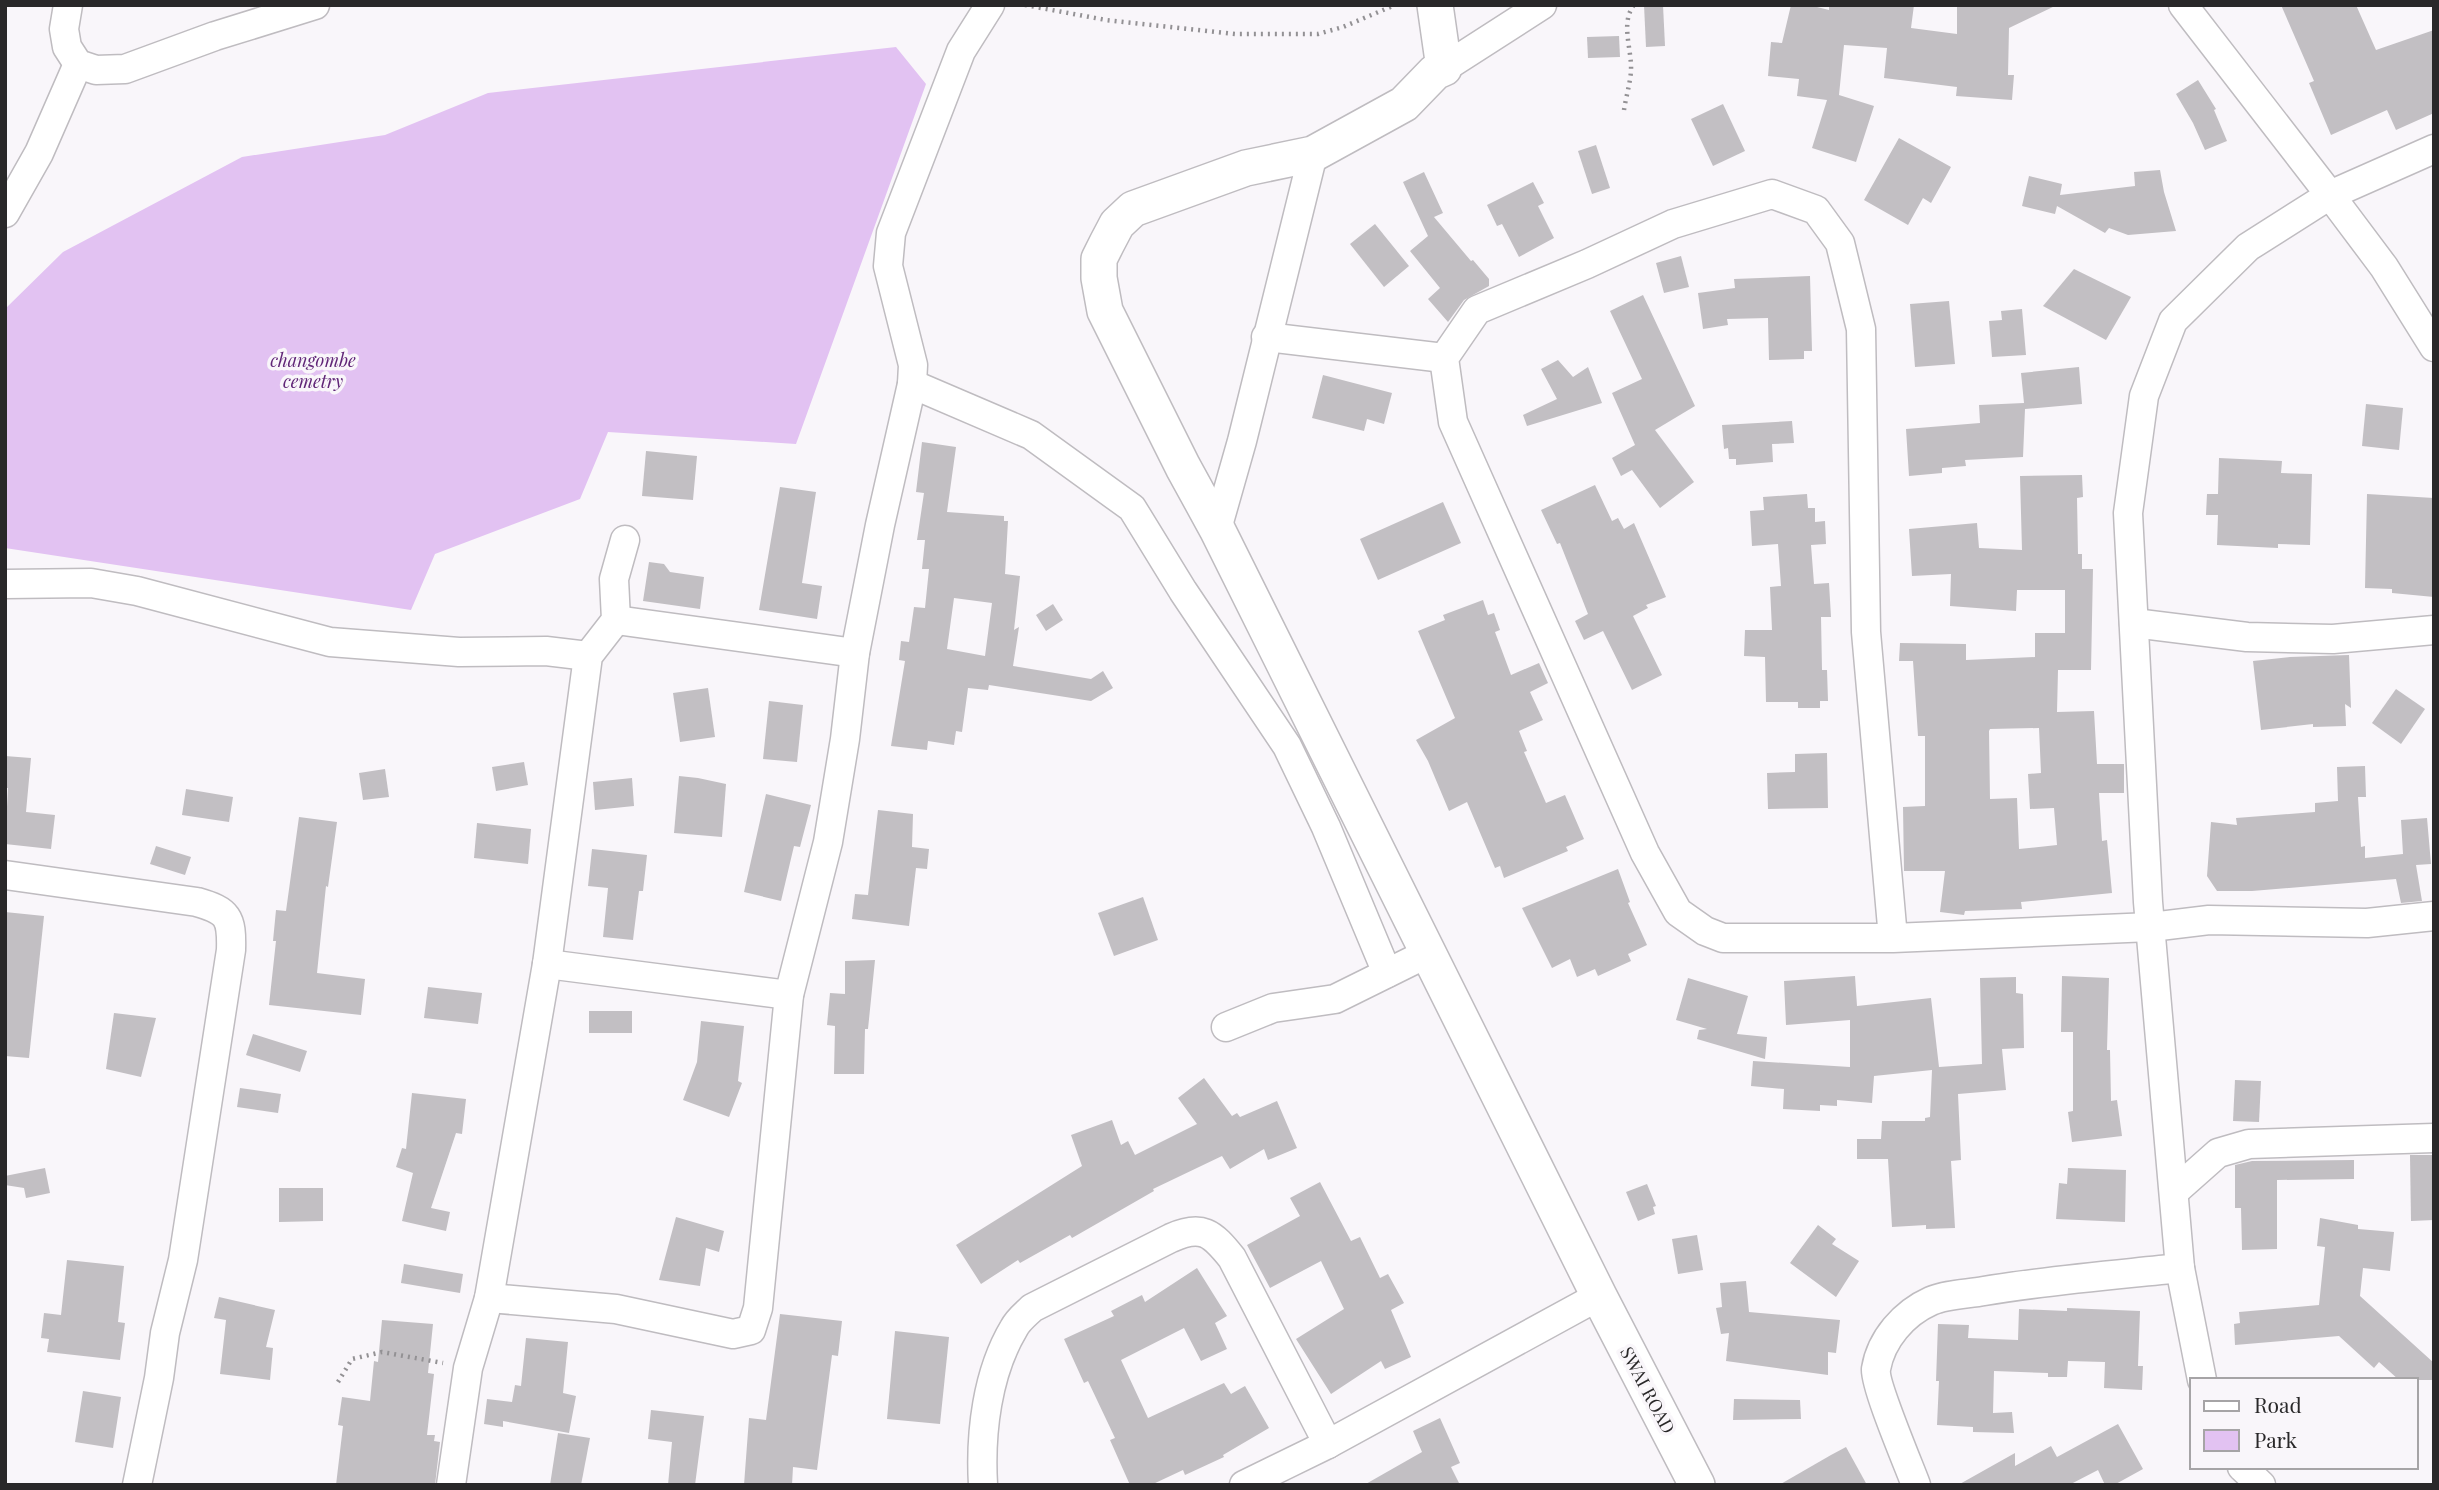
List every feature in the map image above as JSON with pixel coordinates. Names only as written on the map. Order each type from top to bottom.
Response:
[{"type":"street","points":[[68,5],[64,29],[67,47],[78,64],[96,70],[125,69],[215,36],[315,5]]},
{"type":"street","points":[[489,1298],[596,1306],[733,1334],[751,1330],[758,1308],[789,995],[828,842],[845,740],[855,653],[912,384],[912,365],[888,266],[891,233],[961,51],[990,5]]},
{"type":"street","points":[[1435,5],[1444,68],[1542,5]]},
{"type":"street","points":[[2183,5],[2384,267],[2434,347]]},
{"type":"street","points":[[5,213],[40,153],[78,64]]},
{"type":"street","name":"SWAI ROAD","points":[[1444,68],[1436,72],[1404,104],[1313,154],[1247,168],[1133,209],[1117,225],[1099,259],[1099,278],[1105,311],[1217,529],[1599,1296],[1698,1485]]},
{"type":"street","points":[[2202,1378],[2180,1268],[2151,927],[2128,513],[2144,396],[2173,321],[2248,247],[2330,195],[2434,149]]},
{"type":"street","points":[[1217,529],[1242,441],[1313,154]]},
{"type":"street","points":[[1893,938],[1866,632],[1861,329],[1840,243],[1816,210],[1772,194],[1673,224],[1478,310],[1444,358],[1453,422],[1645,853],[1678,912],[1705,931],[1723,938],[1893,938],[2151,927],[2209,920],[2367,923],[2434,916]]},
{"type":"street","points":[[1266,337],[1444,358]]},
{"type":"street","points":[[912,384],[1031,435],[1132,508],[1183,591],[1287,746],[1326,827],[1387,973]]},
{"type":"street","points":[[451,1485],[468,1368],[489,1298],[547,964],[588,656],[616,620],[614,579],[625,540]]},
{"type":"street","points":[[5,584],[90,583],[137,591],[330,642],[459,652],[545,651],[588,656]]},
{"type":"street","points":[[616,620],[855,653]]},
{"type":"street","points":[[2134,623],[2247,637],[2321,639],[2434,630]]},
{"type":"street","points":[[5,875],[197,902],[220,909],[229,918],[232,932],[231,950],[183,1260],[165,1332],[159,1378],[137,1485]]},
{"type":"street","points":[[1226,1027],[1273,1008],[1335,999],[1428,953]]},
{"type":"street","points":[[547,964],[789,995]]},
{"type":"street","points":[[2174,1192],[2218,1153],[2249,1144],[2434,1138]]},
{"type":"street","points":[[983,1485],[984,1424],[991,1388],[1003,1349],[1015,1325],[1032,1308],[1171,1238],[1193,1230],[1216,1238],[1232,1258],[1328,1444]]},
{"type":"street","points":[[1916,1485],[1875,1372],[1881,1352],[1892,1331],[1908,1317],[1932,1300],[2034,1282],[2180,1268]]},
{"type":"street","points":[[1244,1485],[1328,1444],[1599,1296]]},
{"type":"street","points":[[2244,1469],[2261,1485]]},
{"type":"path","points":[[1025,5],[1106,20],[1235,34],[1318,34],[1343,27],[1395,5]]},
{"type":"path","points":[[1624,110],[1631,75],[1631,50],[1626,25],[1634,5]]},
{"type":"path","points":[[338,1382],[352,1359],[382,1352],[468,1368]]},
{"type":"green space","name":"changombe cemetry","points":[[896,47],[926,84],[796,444],[608,432],[580,499],[435,554],[411,610],[5,548],[5,309],[63,252],[242,157],[385,135],[488,93]]},
{"type":"building","points":[[1644,5],[1663,5],[1665,46],[1646,47]]},
{"type":"building","points":[[1791,5],[1809,5],[1829,10],[1829,5],[1914,5],[1911,28],[1957,34],[1957,5],[2057,5],[2009,28],[2008,75],[2014,75],[2012,100],[1956,96],[1957,87],[1884,78],[1887,48],[1844,45],[1839,95],[1874,106],[1856,162],[1812,148],[1827,100],[1797,96],[1799,79],[1768,76],[1771,42],[1782,43]]},
{"type":"building","points":[[2281,5],[2356,5],[2376,50],[2434,30],[2434,113],[2396,130],[2387,110],[2331,135],[2309,83],[2314,81]]},
{"type":"building","points":[[1619,36],[1620,57],[1588,58],[1587,37]]},
{"type":"building","points":[[2198,80],[2216,109],[2214,110],[2227,141],[2205,150],[2176,94]]},
{"type":"building","points":[[1723,104],[1745,151],[1713,166],[1691,119]]},
{"type":"building","points":[[1899,138],[1951,167],[1931,203],[1923,198],[1908,225],[1864,200]]},
{"type":"building","points":[[1596,145],[1610,188],[1592,194],[1578,151]]},
{"type":"building","points":[[2160,170],[2176,231],[2128,235],[2109,228],[2105,233],[2057,206],[2055,214],[2022,206],[2029,176],[2062,184],[2060,195],[2135,186],[2134,172]]},
{"type":"building","points":[[1424,172],[1443,213],[1434,217],[1489,279],[1489,286],[1464,300],[1448,322],[1428,299],[1440,288],[1410,251],[1428,236],[1403,182]]},
{"type":"building","points":[[1533,182],[1544,203],[1538,206],[1554,238],[1519,257],[1502,224],[1497,226],[1487,205]]},
{"type":"building","points":[[1375,224],[1409,266],[1384,287],[1350,244]]},
{"type":"building","points":[[1681,256],[1689,287],[1664,293],[1656,263]]},
{"type":"building","points":[[2074,269],[2131,297],[2106,340],[2043,306]]},
{"type":"building","points":[[1810,276],[1812,351],[1804,351],[1804,359],[1769,360],[1768,318],[1727,319],[1728,325],[1703,329],[1698,293],[1735,288],[1734,279]]},
{"type":"building","points":[[1643,295],[1695,406],[1655,430],[1694,482],[1660,508],[1632,470],[1621,476],[1612,458],[1635,445],[1612,393],[1642,379],[1610,311]]},
{"type":"building","points":[[1949,301],[1955,364],[1915,367],[1910,304]]},
{"type":"building","points":[[2022,309],[2026,355],[1992,357],[1989,321],[2002,320],[2001,311]]},
{"type":"building","points":[[1558,360],[1573,377],[1588,367],[1602,403],[1527,426],[1523,415],[1557,399],[1541,369]]},
{"type":"building","points":[[2079,367],[2082,404],[2025,409],[2023,457],[1965,460],[1966,466],[1942,468],[1942,473],[1909,476],[1906,429],[1980,423],[1979,405],[2024,403],[2021,373]]},
{"type":"building","points":[[1323,375],[1392,393],[1384,424],[1367,419],[1364,431],[1312,418]]},
{"type":"building","points":[[2366,404],[2403,408],[2399,450],[2362,446]]},
{"type":"building","points":[[1792,421],[1794,443],[1772,444],[1773,462],[1736,465],[1736,459],[1729,459],[1728,448],[1724,449],[1722,425]]},
{"type":"building","points":[[922,442],[956,447],[947,512],[1004,516],[1004,521],[1008,521],[1005,574],[1020,576],[1014,630],[1019,627],[1013,666],[1091,679],[1103,671],[1113,688],[1091,701],[989,685],[988,690],[968,688],[962,732],[956,731],[954,745],[928,741],[927,750],[891,746],[905,661],[899,660],[901,641],[909,642],[914,607],[925,608],[929,569],[922,569],[925,540],[917,540],[924,493],[916,492]],"holes":[[[954,598],[992,603],[985,656],[947,649]]]},
{"type":"building","points":[[646,451],[697,456],[693,500],[642,496]]},
{"type":"building","points":[[2219,458],[2282,461],[2281,473],[2312,474],[2310,545],[2278,544],[2278,548],[2217,545],[2218,515],[2206,515],[2207,494],[2218,494]]},
{"type":"building","points":[[2082,475],[2083,497],[2077,498],[2078,554],[2082,554],[2082,569],[2093,569],[2091,670],[2058,670],[2057,712],[2094,711],[2097,764],[2124,764],[2124,793],[2099,793],[2102,841],[2107,840],[2112,893],[2021,902],[2022,909],[1965,911],[1964,915],[1940,912],[1945,871],[1904,871],[1903,807],[1925,806],[1925,736],[1918,736],[1913,661],[1899,661],[1900,643],[1966,644],[1966,660],[2035,657],[2035,633],[2065,633],[2065,590],[2017,590],[2016,611],[1950,606],[1951,574],[1912,576],[1909,529],[1977,523],[1979,548],[2022,550],[2020,476]],"holes":[[[2039,728],[2041,773],[2028,774],[2030,809],[2054,808],[2057,845],[2019,849],[2017,798],[1990,799],[1990,729]]]},
{"type":"building","points":[[1595,485],[1612,521],[1618,518],[1624,529],[1634,523],[1666,597],[1646,605],[1648,608],[1633,616],[1662,675],[1632,690],[1603,631],[1584,640],[1575,621],[1588,614],[1560,543],[1557,544],[1541,510]]},
{"type":"building","points":[[780,487],[816,492],[802,583],[822,586],[817,619],[759,610]]},
{"type":"building","points":[[1807,494],[1808,508],[1815,508],[1815,522],[1825,521],[1826,544],[1811,545],[1814,584],[1829,583],[1831,617],[1821,617],[1822,670],[1827,670],[1828,701],[1820,701],[1820,708],[1798,708],[1798,702],[1766,702],[1765,657],[1744,656],[1745,630],[1772,630],[1770,587],[1781,586],[1778,544],[1752,546],[1750,511],[1764,510],[1763,497]]},
{"type":"building","points":[[2367,494],[2434,498],[2434,597],[2392,593],[2392,589],[2365,588]]},
{"type":"building","points":[[1443,502],[1461,543],[1378,580],[1360,539]]},
{"type":"building","points":[[649,562],[664,564],[670,572],[704,577],[700,609],[643,601]]},
{"type":"building","points":[[1483,600],[1488,615],[1494,613],[1500,630],[1495,632],[1511,675],[1539,663],[1548,683],[1530,692],[1543,720],[1519,731],[1527,751],[1524,752],[1546,803],[1565,795],[1584,839],[1566,847],[1568,851],[1504,878],[1500,866],[1495,868],[1467,802],[1449,811],[1416,740],[1455,718],[1418,631],[1445,620],[1443,615]]},
{"type":"building","points":[[1053,604],[1063,620],[1046,631],[1036,615]]},
{"type":"building","points":[[2349,655],[2351,708],[2345,704],[2346,726],[2313,727],[2313,724],[2261,730],[2253,661]]},
{"type":"building","points":[[708,688],[715,737],[680,742],[673,693]]},
{"type":"building","points":[[2396,689],[2425,709],[2401,744],[2372,723]]},
{"type":"building","points":[[769,701],[803,705],[797,762],[763,759]]},
{"type":"building","points":[[1827,753],[1828,808],[1768,809],[1767,773],[1795,772],[1795,754]]},
{"type":"building","points":[[5,756],[31,758],[26,812],[55,815],[51,849],[5,844],[8,788],[5,788]]},
{"type":"building","points":[[524,762],[528,785],[496,791],[492,767]]},
{"type":"building","points":[[2365,766],[2366,797],[2358,797],[2361,847],[2365,846],[2365,858],[2403,854],[2401,820],[2427,818],[2431,864],[2416,865],[2422,901],[2401,903],[2396,879],[2252,891],[2217,891],[2207,876],[2211,822],[2237,825],[2236,818],[2315,812],[2315,803],[2338,801],[2337,767]]},
{"type":"building","points":[[385,769],[389,797],[363,800],[359,773]]},
{"type":"building","points":[[679,776],[726,784],[722,837],[674,833]]},
{"type":"building","points":[[632,778],[634,806],[595,810],[593,782]]},
{"type":"building","points":[[186,789],[233,797],[229,822],[182,815]]},
{"type":"building","points":[[766,794],[811,805],[800,847],[794,846],[781,901],[744,892]]},
{"type":"building","points":[[878,810],[913,814],[912,847],[929,849],[927,869],[916,868],[909,926],[852,919],[855,894],[868,895]]},
{"type":"building","points":[[299,817],[337,822],[328,887],[326,886],[317,973],[365,979],[361,1015],[269,1005],[276,941],[273,941],[276,910],[286,911]]},
{"type":"building","points":[[477,823],[531,829],[528,864],[474,858]]},
{"type":"building","points":[[156,846],[191,857],[185,875],[150,864]]},
{"type":"building","points":[[592,849],[647,855],[633,940],[603,937],[608,888],[588,886]]},
{"type":"building","points":[[1618,869],[1630,902],[1628,903],[1647,945],[1628,954],[1631,961],[1598,976],[1595,969],[1577,977],[1570,959],[1552,968],[1522,908]]},
{"type":"building","points":[[1143,897],[1158,940],[1114,956],[1098,913]]},
{"type":"building","points":[[5,912],[44,916],[29,1058],[5,1056]]},
{"type":"building","points":[[875,960],[868,1029],[865,1029],[864,1074],[834,1074],[835,1026],[827,1025],[830,993],[845,994],[845,961]]},
{"type":"building","points":[[1855,976],[1857,1006],[1931,998],[1939,1067],[1982,1064],[1980,978],[2016,977],[2016,993],[2023,994],[2024,1048],[2002,1049],[2006,1090],[1958,1094],[1961,1160],[1951,1161],[1955,1228],[1926,1229],[1926,1225],[1892,1227],[1888,1159],[1857,1159],[1857,1139],[1881,1139],[1882,1121],[1925,1121],[1925,1118],[1930,1117],[1932,1070],[1874,1076],[1872,1103],[1837,1100],[1837,1106],[1820,1105],[1820,1111],[1783,1109],[1784,1089],[1751,1086],[1753,1061],[1850,1067],[1850,1020],[1786,1025],[1784,981]]},
{"type":"building","points":[[2062,976],[2109,978],[2107,1050],[2110,1050],[2111,1101],[2117,1100],[2122,1136],[2072,1142],[2068,1112],[2073,1111],[2073,1032],[2061,1032]]},
{"type":"building","points":[[1688,978],[1748,996],[1737,1034],[1767,1037],[1765,1059],[1697,1039],[1699,1030],[1707,1029],[1676,1020]]},
{"type":"building","points":[[428,987],[482,993],[478,1024],[424,1018]]},
{"type":"building","points":[[589,1011],[632,1011],[632,1033],[589,1033]]},
{"type":"building","points":[[114,1013],[156,1018],[141,1077],[106,1069]]},
{"type":"building","points":[[701,1021],[744,1026],[738,1081],[742,1083],[729,1117],[683,1100],[697,1062]]},
{"type":"building","points":[[253,1034],[307,1051],[300,1072],[246,1055]]},
{"type":"building","points":[[1204,1078],[1232,1116],[1237,1113],[1240,1117],[1277,1101],[1297,1148],[1268,1160],[1264,1149],[1230,1169],[1222,1156],[1153,1189],[1154,1191],[1072,1238],[1070,1235],[1020,1263],[1018,1260],[981,1284],[956,1245],[1082,1166],[1071,1135],[1112,1120],[1121,1145],[1128,1141],[1135,1155],[1197,1124],[1178,1098]]},
{"type":"building","points":[[2235,1080],[2261,1081],[2259,1122],[2233,1121]]},
{"type":"building","points":[[240,1088],[281,1094],[278,1113],[237,1107]]},
{"type":"building","points":[[412,1093],[466,1099],[462,1134],[456,1133],[431,1208],[450,1212],[446,1231],[402,1221],[413,1173],[396,1167],[402,1148],[406,1149]]},
{"type":"building","points":[[2410,1155],[2434,1155],[2434,1220],[2411,1221]]},
{"type":"building","points":[[2354,1160],[2354,1179],[2277,1180],[2277,1249],[2242,1250],[2241,1208],[2235,1208],[2235,1165],[2252,1161]]},
{"type":"building","points":[[45,1168],[50,1193],[26,1198],[24,1188],[5,1185],[5,1176]]},
{"type":"building","points":[[2068,1168],[2126,1170],[2125,1222],[2056,1219],[2059,1183],[2067,1184]]},
{"type":"building","points":[[1320,1182],[1351,1241],[1360,1237],[1380,1278],[1388,1274],[1404,1303],[1391,1310],[1411,1357],[1385,1369],[1381,1361],[1331,1394],[1296,1339],[1344,1309],[1321,1261],[1270,1288],[1247,1245],[1300,1216],[1290,1198]]},
{"type":"building","points":[[1647,1184],[1656,1206],[1653,1207],[1655,1214],[1638,1221],[1626,1192]]},
{"type":"building","points":[[279,1188],[323,1188],[323,1221],[279,1222]]},
{"type":"building","points":[[676,1217],[724,1231],[719,1252],[706,1248],[700,1286],[659,1280]]},
{"type":"building","points":[[2320,1218],[2358,1225],[2358,1229],[2394,1232],[2390,1271],[2363,1268],[2360,1296],[2434,1363],[2434,1380],[2397,1378],[2379,1362],[2374,1368],[2339,1336],[2235,1345],[2234,1324],[2240,1323],[2239,1312],[2319,1305],[2325,1247],[2317,1246]]},
{"type":"building","points":[[1818,1225],[1836,1239],[1832,1244],[1859,1261],[1836,1297],[1790,1263]]},
{"type":"building","points":[[1697,1235],[1703,1270],[1678,1274],[1672,1239]]},
{"type":"building","points":[[67,1260],[124,1266],[118,1322],[125,1323],[120,1360],[47,1352],[49,1339],[41,1338],[44,1313],[61,1315]]},
{"type":"building","points":[[404,1264],[463,1274],[460,1293],[401,1283]]},
{"type":"building","points":[[1197,1268],[1227,1316],[1215,1323],[1227,1349],[1201,1361],[1184,1328],[1121,1360],[1148,1418],[1224,1383],[1231,1394],[1245,1386],[1269,1428],[1223,1455],[1224,1457],[1185,1475],[1183,1470],[1151,1485],[1130,1485],[1110,1440],[1115,1438],[1088,1381],[1084,1383],[1064,1339],[1114,1316],[1111,1311],[1142,1295],[1145,1302]]},
{"type":"building","points":[[1746,1281],[1749,1312],[1840,1320],[1836,1353],[1828,1352],[1828,1375],[1726,1361],[1729,1333],[1721,1334],[1716,1308],[1722,1307],[1720,1283]]},
{"type":"building","points":[[219,1297],[275,1310],[266,1347],[273,1348],[270,1380],[220,1374],[226,1320],[214,1318]]},
{"type":"building","points":[[2067,1308],[2140,1311],[2138,1366],[2143,1366],[2142,1390],[2104,1388],[2105,1362],[2068,1361],[2067,1377],[2048,1377],[2048,1373],[1994,1371],[1993,1413],[2012,1412],[2014,1433],[1973,1432],[1973,1427],[1937,1425],[1938,1324],[1969,1325],[1968,1338],[2018,1340],[2019,1309],[2067,1311]]},
{"type":"building","points":[[780,1314],[842,1321],[838,1356],[832,1355],[817,1470],[793,1467],[792,1485],[744,1485],[749,1418],[766,1420]]},
{"type":"building","points":[[382,1320],[433,1324],[428,1373],[434,1374],[427,1435],[435,1435],[434,1441],[440,1442],[435,1485],[336,1485],[343,1426],[338,1425],[342,1397],[370,1401],[374,1361],[378,1362]]},
{"type":"building","points":[[895,1331],[949,1337],[940,1424],[887,1419]]},
{"type":"building","points":[[526,1338],[568,1342],[563,1393],[576,1396],[569,1433],[503,1421],[503,1427],[484,1424],[487,1399],[512,1402],[515,1385],[521,1386]]},
{"type":"building","points":[[83,1391],[121,1397],[113,1448],[75,1442]]},
{"type":"building","points":[[1734,1399],[1800,1400],[1801,1419],[1733,1420]]},
{"type":"building","points":[[651,1410],[704,1416],[695,1485],[668,1485],[672,1442],[648,1439]]},
{"type":"building","points":[[1440,1418],[1460,1463],[1451,1467],[1460,1485],[1364,1485],[1422,1452],[1413,1431]]},
{"type":"building","points":[[2118,1424],[2143,1469],[2114,1485],[2105,1485],[2098,1470],[2069,1485],[1958,1485],[2015,1453],[2015,1466],[2051,1446],[2057,1457]]},
{"type":"building","points":[[558,1433],[590,1438],[581,1485],[550,1485]]},
{"type":"building","points":[[1846,1447],[1867,1485],[1779,1485],[1831,1455]]}]
